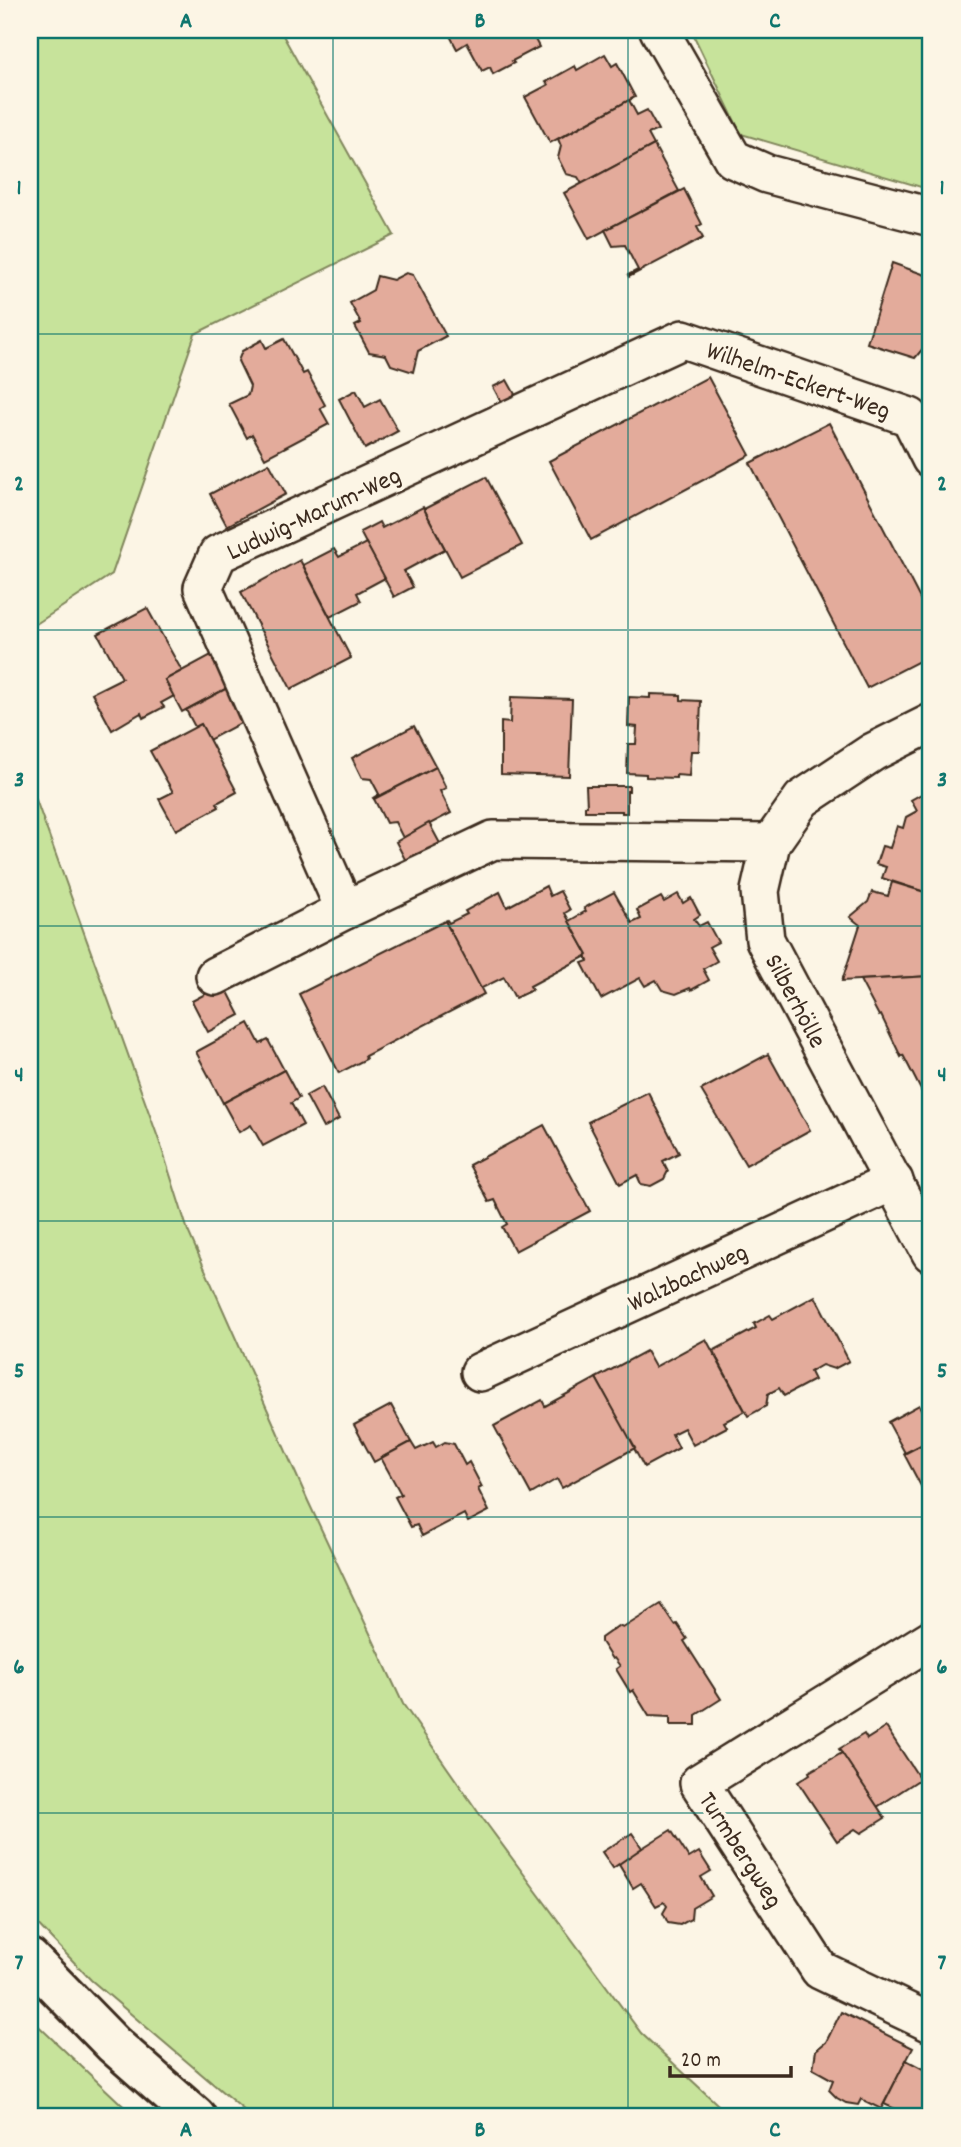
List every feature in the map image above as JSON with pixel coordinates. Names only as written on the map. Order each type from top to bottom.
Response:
[{"type":"main road","points":[[30,1959],[113,2044],[196,2117]]},
{"type":"street","points":[[659,30],[733,159],[767,174],[931,217]]},
{"type":"street","name":"Wilhelm-Eckert-Weg","points":[[683,339],[910,417],[931,459]]},
{"type":"street","name":"Ludwig-Marum-Weg","points":[[345,910],[203,588],[218,554],[683,339]]},
{"type":"street","name":"Silberhölle","points":[[931,723],[873,752],[802,799],[771,843],[760,891],[765,940],[931,1253]]},
{"type":"street","points":[[215,975],[493,840],[771,843]]},
{"type":"street","name":"Walzbachweg","points":[[480,1372],[894,1181]]},
{"type":"street","name":"Turmbergweg","points":[[931,1639],[699,1783],[820,1970],[931,2023]]},
{"type":"green space","points":[[30,30],[280,30],[394,235],[195,334],[112,574],[30,628]]},
{"type":"green space","points":[[691,30],[931,30],[931,190],[741,134]]},
{"type":"green space","points":[[30,783],[161,1146],[188,1231],[308,1501],[403,1704],[478,1812],[641,2033],[731,2117],[252,2117],[91,1980],[30,1916]]},
{"type":"green space","points":[[30,2018],[135,2117],[30,2117]]},
{"type":"building","points":[[447,30],[530,30],[539,47],[493,74],[490,67],[482,71],[467,43],[457,49]]},
{"type":"building","points":[[605,54],[612,66],[617,63],[635,97],[550,143],[525,97],[575,66],[577,70]]},
{"type":"building","points":[[629,100],[637,115],[647,110],[658,130],[648,134],[654,145],[582,184],[578,177],[566,174],[558,158],[561,146],[558,139]]},
{"type":"building","points":[[654,145],[679,191],[589,239],[564,193]]},
{"type":"building","points":[[684,189],[702,224],[697,227],[703,238],[629,277],[628,275],[638,270],[625,245],[613,246],[605,230]]},
{"type":"building","points":[[892,263],[931,277],[931,351],[925,346],[915,358],[867,343]]},
{"type":"building","points":[[406,273],[413,275],[446,336],[418,351],[413,372],[391,365],[386,355],[369,352],[355,326],[361,323],[350,303],[373,290],[377,276],[393,280]]},
{"type":"building","points":[[284,339],[303,374],[307,372],[325,405],[320,408],[329,424],[265,458],[252,434],[247,438],[229,404],[248,395],[250,386],[238,361],[242,351],[262,340],[266,348]]},
{"type":"building","points":[[708,377],[750,455],[591,540],[549,461]]},
{"type":"building","points":[[507,380],[521,405],[507,413],[493,387]]},
{"type":"building","points":[[356,390],[365,407],[380,399],[398,431],[365,449],[339,399]]},
{"type":"building","points":[[829,423],[931,620],[931,655],[867,688],[750,463]]},
{"type":"building","points":[[269,463],[286,494],[227,526],[210,494]]},
{"type":"building","points":[[486,477],[522,545],[460,577],[424,509]]},
{"type":"building","points":[[423,507],[445,549],[404,571],[413,587],[394,597],[360,532],[379,522],[382,528]]},
{"type":"building","points":[[366,543],[385,578],[357,593],[361,601],[330,617],[303,565],[334,549],[339,557]]},
{"type":"building","points":[[300,560],[351,658],[291,689],[241,592]]},
{"type":"building","points":[[147,608],[182,671],[165,680],[174,696],[161,703],[164,707],[143,718],[141,713],[112,730],[92,693],[122,678],[98,634]]},
{"type":"building","points":[[213,654],[231,686],[182,712],[165,680]]},
{"type":"building","points":[[231,686],[248,719],[209,740],[201,724],[195,727],[186,710]]},
{"type":"building","points":[[650,694],[681,695],[681,700],[701,701],[699,751],[691,751],[689,776],[646,777],[646,774],[627,773],[628,744],[636,744],[637,727],[628,726],[629,697],[650,698]]},
{"type":"building","points":[[511,697],[572,699],[569,776],[501,774],[501,722],[510,723]]},
{"type":"building","points":[[201,724],[237,792],[217,803],[219,807],[176,830],[159,799],[173,792],[150,751]]},
{"type":"building","points":[[414,726],[436,767],[374,799],[379,794],[371,779],[362,778],[352,758]]},
{"type":"building","points":[[436,767],[446,788],[440,791],[451,813],[403,838],[395,822],[386,823],[374,799]]},
{"type":"building","points":[[586,786],[629,786],[627,813],[585,811]]},
{"type":"building","points":[[925,792],[931,800],[931,894],[882,878],[886,867],[876,864],[882,846],[890,848],[897,826],[903,828],[906,817],[917,811],[911,800]]},
{"type":"building","points":[[429,823],[443,849],[409,867],[396,842]]},
{"type":"building","points":[[892,882],[931,894],[931,976],[842,981],[860,925],[850,917],[868,902],[872,892],[888,896]]},
{"type":"building","points":[[546,886],[550,896],[560,891],[570,910],[565,913],[588,955],[530,986],[532,990],[515,998],[504,977],[480,989],[445,921],[449,923],[467,914],[465,911],[500,892],[507,907]]},
{"type":"building","points":[[614,892],[632,923],[641,919],[637,910],[661,897],[664,902],[678,894],[683,903],[691,898],[700,915],[694,919],[699,926],[707,922],[718,942],[709,947],[717,961],[703,969],[709,980],[691,990],[690,988],[676,994],[662,990],[656,980],[645,986],[640,978],[601,999],[582,963],[588,961],[588,955],[569,921],[586,911],[584,908]]},
{"type":"building","points":[[445,921],[484,994],[365,1056],[366,1059],[339,1073],[299,994]]},
{"type":"building","points":[[931,976],[931,1095],[923,1094],[860,980]]},
{"type":"building","points":[[224,984],[240,1015],[208,1032],[192,1001]]},
{"type":"building","points":[[249,1023],[260,1044],[268,1040],[284,1070],[223,1103],[196,1052]]},
{"type":"building","points":[[768,1054],[810,1130],[746,1165],[701,1090]]},
{"type":"building","points":[[284,1070],[299,1098],[291,1103],[303,1125],[263,1146],[251,1125],[239,1132],[223,1103]]},
{"type":"building","points":[[322,1087],[339,1119],[323,1128],[306,1096]]},
{"type":"building","points":[[648,1092],[679,1153],[663,1161],[668,1171],[664,1179],[651,1186],[641,1184],[637,1175],[620,1184],[588,1122]]},
{"type":"building","points":[[544,1125],[590,1211],[515,1251],[502,1227],[507,1224],[495,1200],[489,1202],[469,1165]]},
{"type":"building","points":[[815,1296],[849,1361],[834,1369],[822,1365],[810,1372],[814,1380],[784,1396],[779,1388],[768,1394],[766,1406],[748,1416],[713,1351],[756,1328],[754,1324],[770,1315],[773,1319]]},
{"type":"building","points":[[706,1339],[745,1411],[724,1422],[727,1427],[693,1445],[684,1428],[672,1434],[679,1448],[644,1467],[596,1378],[646,1351],[655,1367]]},
{"type":"building","points":[[596,1378],[635,1448],[562,1488],[557,1479],[531,1494],[494,1426],[542,1400],[545,1406]]},
{"type":"building","points":[[391,1405],[411,1442],[374,1462],[354,1425]]},
{"type":"building","points":[[919,1405],[931,1428],[931,1440],[905,1453],[888,1422]]},
{"type":"building","points":[[931,1440],[931,1505],[904,1454]]},
{"type":"building","points":[[411,1442],[416,1450],[433,1442],[436,1447],[445,1442],[454,1444],[465,1465],[469,1462],[482,1487],[478,1489],[489,1511],[468,1522],[464,1514],[422,1536],[417,1525],[411,1527],[395,1497],[401,1494],[381,1458]]},
{"type":"building","points":[[661,1604],[687,1639],[684,1641],[721,1699],[696,1715],[696,1725],[670,1725],[670,1717],[649,1716],[616,1669],[620,1666],[601,1642],[601,1638],[618,1626],[623,1628]]},
{"type":"building","points":[[886,1727],[920,1779],[877,1807],[839,1749],[864,1734],[867,1739]]},
{"type":"building","points":[[842,1753],[885,1818],[861,1833],[855,1829],[837,1841],[798,1782],[810,1774],[809,1772]]},
{"type":"building","points":[[671,1830],[689,1858],[699,1852],[711,1871],[701,1877],[712,1896],[692,1908],[691,1919],[680,1925],[668,1923],[663,1913],[667,1906],[664,1902],[656,1906],[641,1883],[633,1888],[618,1863]]},
{"type":"building","points":[[632,1833],[642,1848],[613,1868],[602,1852]]},
{"type":"building","points":[[841,2012],[913,2048],[881,2109],[861,2099],[858,2105],[837,2098],[829,2090],[833,2080],[813,2069],[816,2050],[826,2042]]},
{"type":"building","points":[[906,2060],[931,2073],[929,2117],[913,2117],[884,2104]]}]
